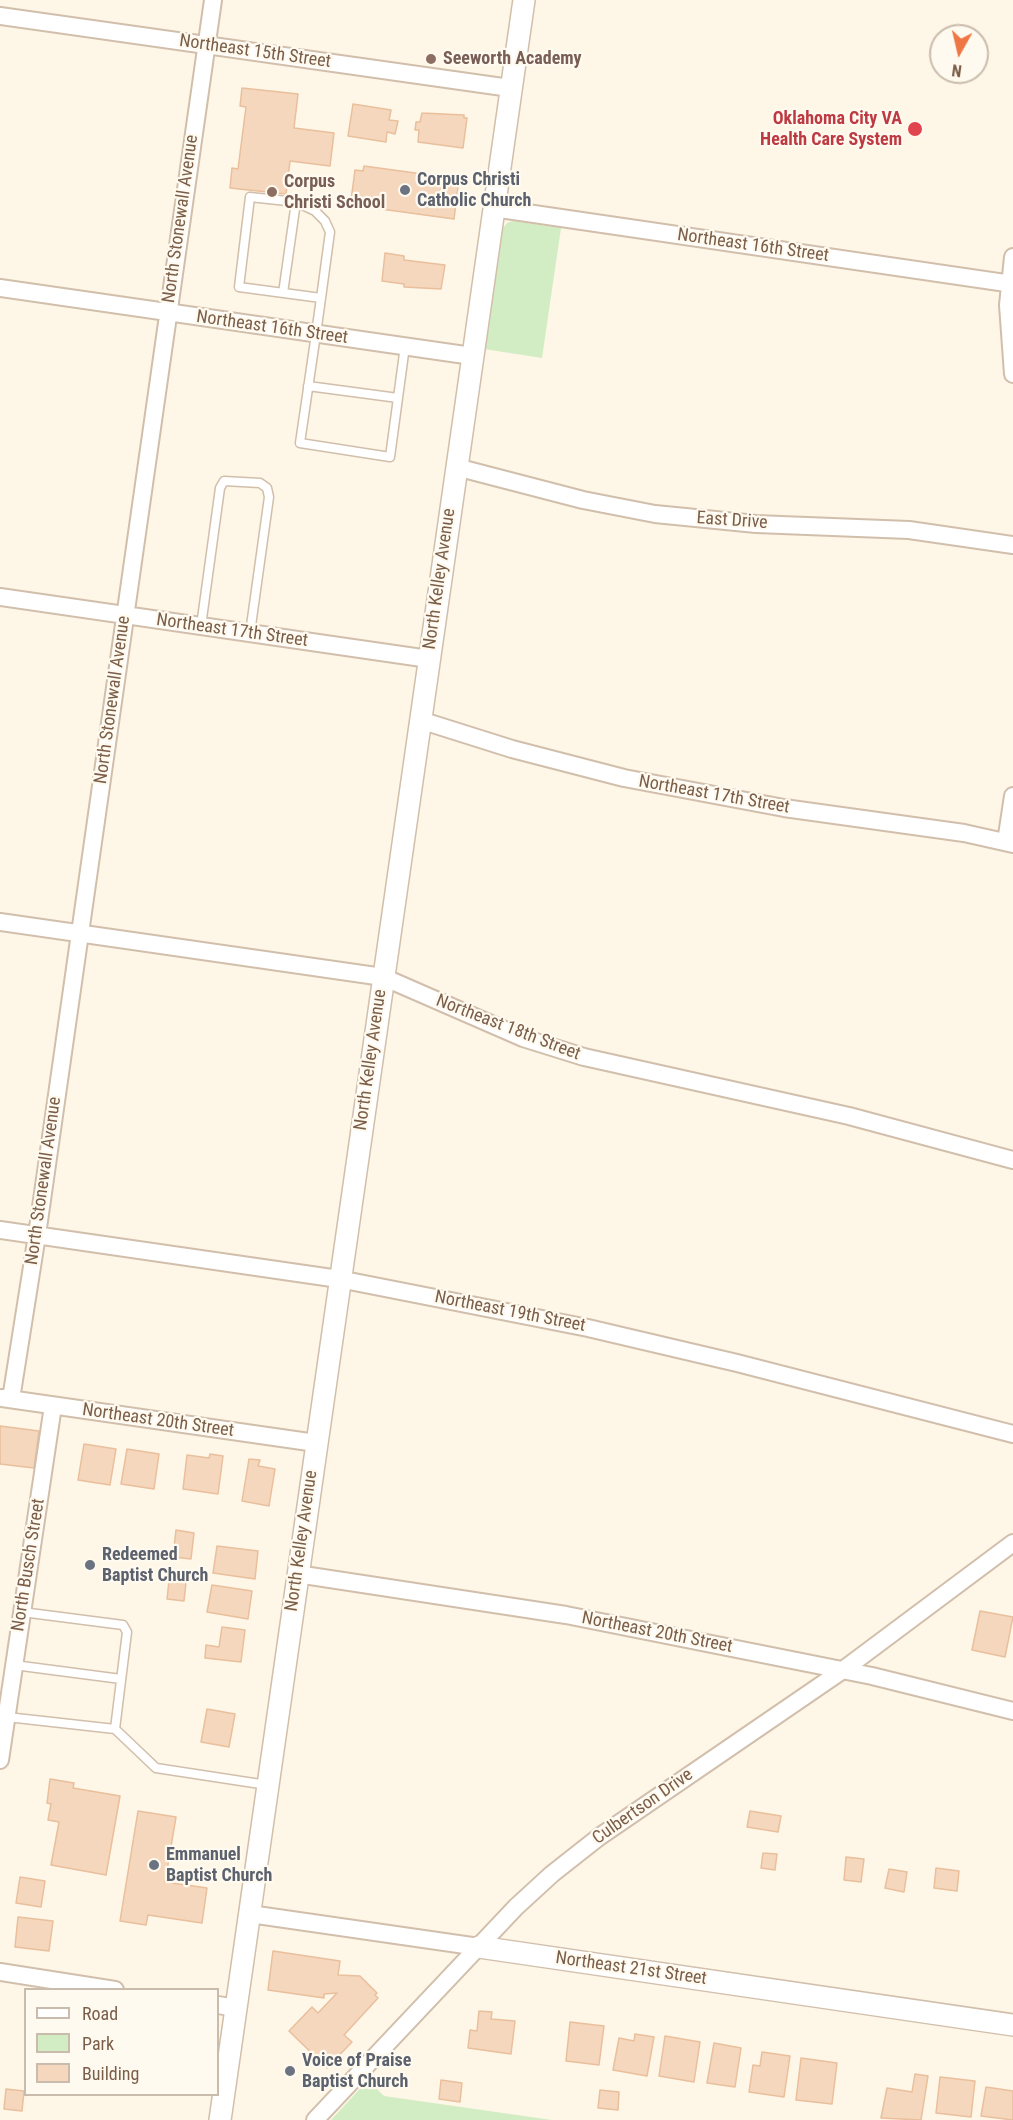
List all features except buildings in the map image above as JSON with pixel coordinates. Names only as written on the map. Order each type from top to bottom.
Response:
[{"type":"street","name":"North Stonewall Avenue","points":[[5,1399],[37,1235],[213,0]]},
{"type":"street","name":"North Kelley Avenue","points":[[220,2120],[227,2006],[250,1914],[339,1279],[524,0]]},
{"type":"street","name":"Northeast 15th Street","points":[[0,16],[510,88]]},
{"type":"street","name":"Northeast 16th Street","points":[[493,208],[1012,284]]},
{"type":"street","points":[[1013,257],[1012,284],[1008,305],[1013,374]]},
{"type":"street","name":"Northeast 16th Street","points":[[0,288],[167,314],[472,356]]},
{"type":"street","name":"East Drive","points":[[456,467],[583,500],[655,514],[756,524],[909,530],[1013,545]]},
{"type":"street","name":"Northeast 17th Street","points":[[0,597],[429,659]]},
{"type":"street","name":"Northeast 17th Street","points":[[420,720],[512,749],[634,780],[764,804],[929,827],[1010,843]]},
{"type":"street","points":[[1010,843],[1013,796]]},
{"type":"street","name":"Northeast 18th Street","points":[[0,922],[383,977],[523,1038],[584,1057],[849,1116],[1013,1160]]},
{"type":"street","name":"Northeast 19th Street","points":[[0,1230],[339,1279],[588,1328],[737,1363],[1013,1434]]},
{"type":"street","name":"Northeast 20th Street","points":[[5,1399],[316,1443]]},
{"type":"street","name":"North Busch Street","points":[[0,1760],[53,1406]]},
{"type":"street","name":"Culbertson Drive","points":[[315,2120],[516,1907],[599,1837],[843,1670],[1013,1543]]},
{"type":"street","name":"Northeast 20th Street","points":[[297,1574],[566,1615],[843,1670],[1013,1711]]},
{"type":"street","name":"Northeast 21st Street","points":[[250,1914],[1013,2025]]},
{"type":"street","points":[[0,1972],[108,1988]]},
{"type":"lane","points":[[321,298],[239,286],[250,197],[296,202],[315,211],[325,221],[330,232],[321,298],[316,334],[300,443],[390,457],[405,346]]},
{"type":"lane","points":[[283,292],[296,202]]},
{"type":"lane","points":[[308,386],[398,398]]},
{"type":"lane","points":[[201,626],[220,488],[224,481],[260,483],[267,488],[269,497],[250,633]]},
{"type":"lane","points":[[22,1612],[123,1625],[126,1632],[115,1729]]},
{"type":"lane","points":[[14,1665],[121,1679]]},
{"type":"lane","points":[[7,1717],[115,1729],[156,1768],[267,1785]]},
{"type":"green space","points":[[513,221],[561,228],[542,358],[484,349],[500,232],[507,223]]},
{"type":"green space","points":[[368,2080],[384,2096],[552,2120],[331,2120]]},
{"type":"place","name":"Seeworth Academy","points":[[431,59]]},
{"type":"place","name":"Oklahoma City VA Health Care System","points":[[915,129]]},
{"type":"place","name":"Corpus Christi Catholic Church","points":[[405,190]]},
{"type":"place","name":"Corpus Christi School","points":[[272,192]]},
{"type":"place","name":"Redeemed Baptist Church","points":[[90,1565]]},
{"type":"place","name":"Emmanuel Baptist Church","points":[[154,1865]]},
{"type":"place","name":"Voice of Praise Baptist Church","points":[[290,2071]]}]
